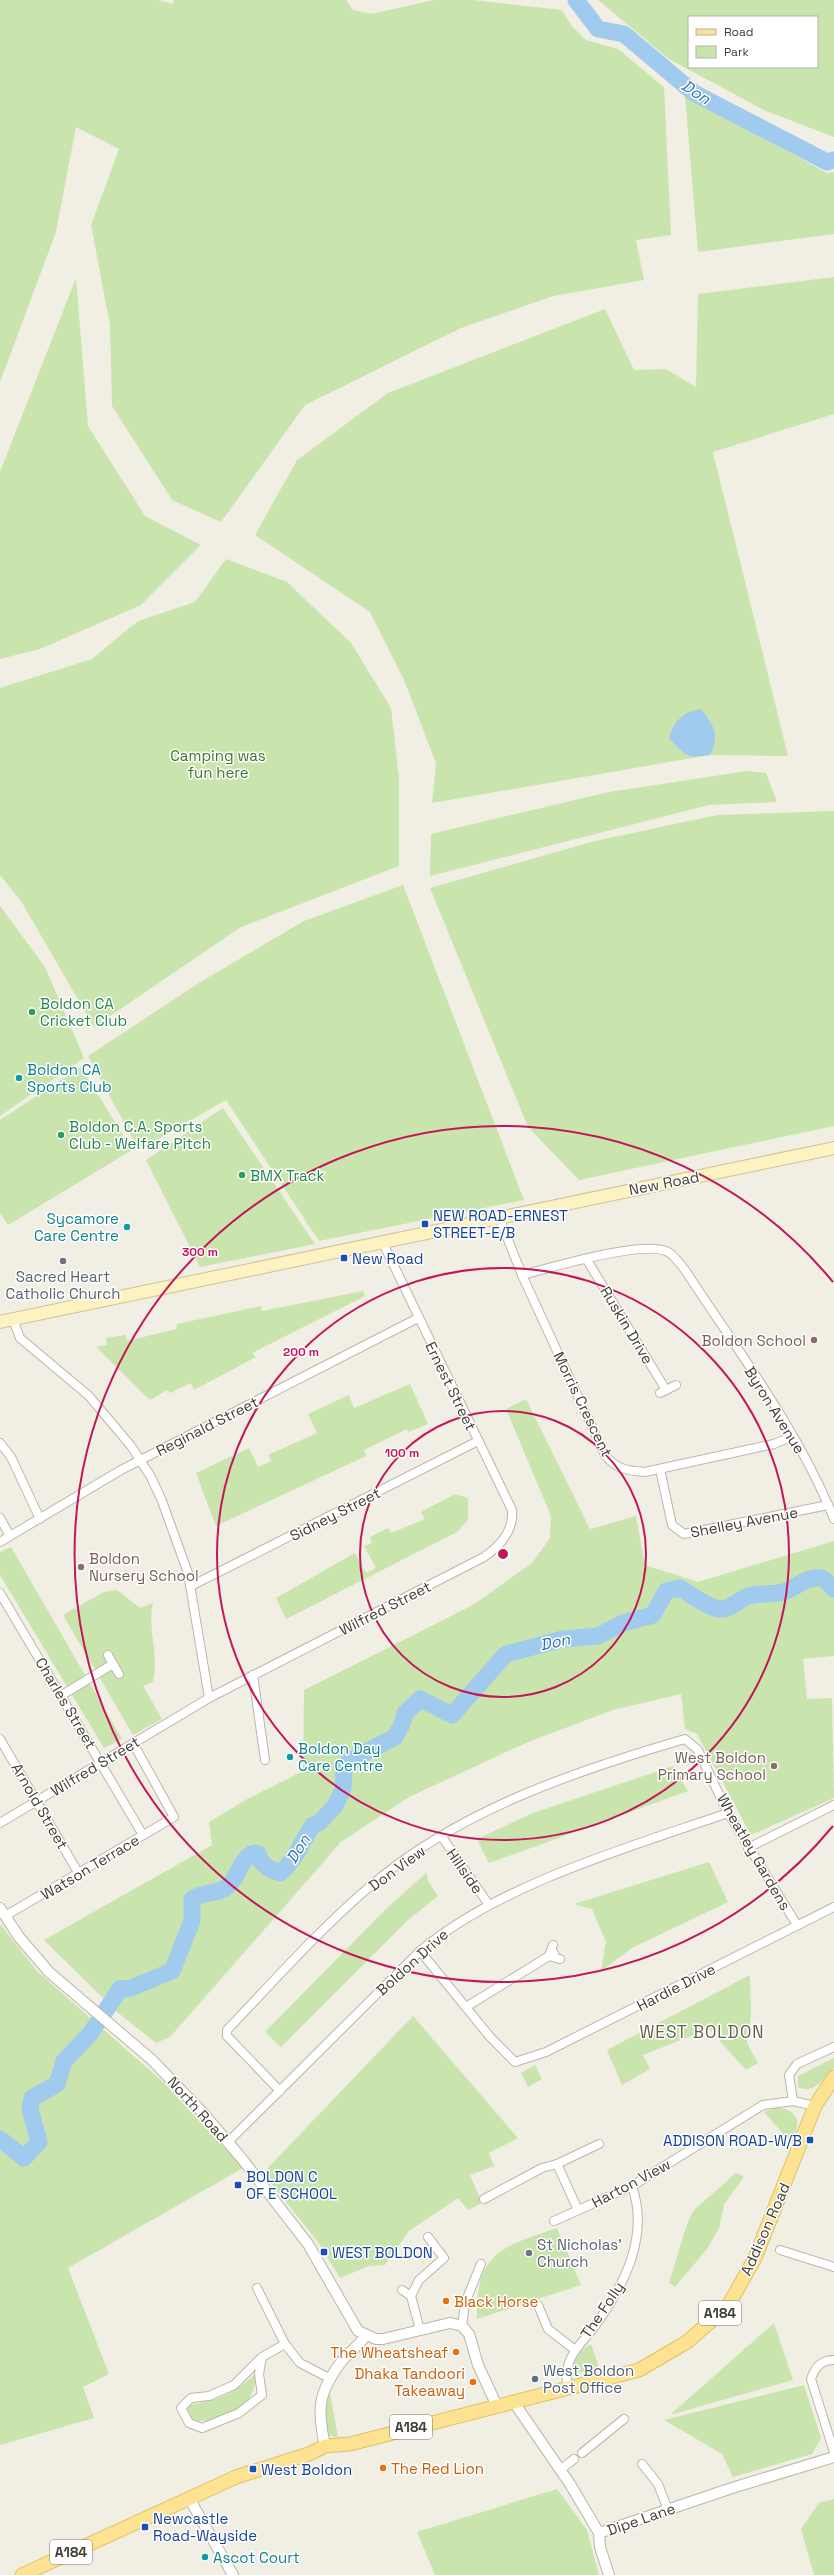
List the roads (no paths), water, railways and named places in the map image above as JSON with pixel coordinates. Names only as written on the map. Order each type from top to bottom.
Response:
[{"type":"main road","name":"New Road","points":[[0,1322],[382,1241],[834,1148]]},
{"type":"main road","name":"A184","points":[[815,2106],[834,2077]]},
{"type":"main road","name":"Addison Road","points":[[513,2401],[567,2386],[639,2370],[688,2342],[728,2306],[762,2242],[815,2106]]},
{"type":"main road","name":"A184","points":[[22,2575],[236,2477],[309,2454],[325,2446],[350,2444],[513,2401]]},
{"type":"street","name":"Morris Crescent","points":[[499,1217],[522,1275],[605,1455],[612,1464],[628,1471],[645,1472],[774,1444],[793,1436]]},
{"type":"street","name":"Ernest Street","points":[[382,1241],[512,1510],[509,1532]]},
{"type":"street","name":"Byron Avenue","points":[[522,1275],[647,1248],[668,1252],[677,1260],[793,1436],[834,1519]]},
{"type":"street","name":"Ruskin Drive","points":[[588,1260],[663,1392],[676,1385]]},
{"type":"street","name":"Reginald Street","points":[[0,1542],[141,1460],[418,1318]]},
{"type":"street","points":[[13,1319],[20,1338],[89,1396],[141,1460],[162,1501],[183,1555],[191,1586],[209,1698]]},
{"type":"street","name":"Sidney Street","points":[[191,1586],[478,1441]]},
{"type":"street","points":[[0,1443],[11,1457],[40,1519]]},
{"type":"street","name":"Shelley Avenue","points":[[660,1469],[672,1525],[684,1534],[828,1506]]},
{"type":"street","points":[[0,1518],[10,1536]]},
{"type":"street","name":"Wilfred Street","points":[[0,1823],[209,1698],[484,1557],[494,1550],[509,1532]]},
{"type":"street","name":"Charles Street","points":[[0,1593],[102,1762],[143,1835]]},
{"type":"street","points":[[108,1655],[119,1674]]},
{"type":"street","points":[[62,1695],[112,1664]]},
{"type":"street","points":[[252,1675],[265,1760]]},
{"type":"street","name":"Arnold Street","points":[[0,1739],[79,1874]]},
{"type":"street","name":"Wheatley Gardens","points":[[685,1739],[698,1750],[728,1813],[797,1926]]},
{"type":"street","name":"Don View","points":[[280,2091],[227,2036],[227,2030],[322,1931],[369,1887],[442,1837],[540,1786],[685,1739]]},
{"type":"street","name":"Watson Terrace","points":[[2,1912],[79,1874],[174,1817],[133,1744]]},
{"type":"street","points":[[748,1848],[834,1804]]},
{"type":"street","name":"Boldon Drive","points":[[228,2142],[420,1951],[446,1929],[489,1904],[563,1872],[728,1813]]},
{"type":"street","name":"Hillside","points":[[442,1837],[489,1904]]},
{"type":"street","name":"Hardie Drive","points":[[466,2007],[490,2038],[515,2062],[546,2052],[834,1907]]},
{"type":"street","name":"North Road","points":[[2,1912],[19,1938],[49,1972],[137,2047],[192,2102],[228,2142],[308,2244],[358,2330],[366,2335]]},
{"type":"street","points":[[420,1951],[466,2007],[554,1953]]},
{"type":"street","points":[[793,2101],[789,2075],[797,2064],[834,2047]]},
{"type":"street","name":"Harton View","points":[[554,2221],[632,2186],[763,2105],[793,2101],[815,2106]]},
{"type":"street","points":[[484,2199],[542,2168],[557,2164],[599,2144]]},
{"type":"street","points":[[557,2164],[578,2210]]},
{"type":"street","name":"The Folly","points":[[567,2386],[565,2372],[569,2358],[596,2324],[618,2292],[635,2252],[638,2203],[632,2186]]},
{"type":"street","points":[[410,2296],[419,2280],[444,2258],[428,2237]]},
{"type":"street","points":[[780,2250],[834,2267]]},
{"type":"street","points":[[462,2326],[465,2303],[481,2264]]},
{"type":"street","points":[[257,2288],[285,2344],[300,2363],[331,2379]]},
{"type":"street","points":[[402,2290],[410,2296],[420,2330]]},
{"type":"street","points":[[538,2305],[548,2329],[574,2350]]},
{"type":"street","points":[[325,2446],[319,2418],[319,2408],[331,2379],[342,2362],[359,2346],[366,2335],[383,2339],[450,2324],[462,2326],[469,2334],[478,2365],[497,2406]]},
{"type":"street","points":[[262,2357],[259,2374],[262,2395],[240,2413],[202,2428],[189,2424],[181,2408],[191,2398],[209,2396],[234,2385],[262,2357],[285,2344]]},
{"type":"street","points":[[834,2360],[825,2360],[815,2368],[811,2379],[834,2452]]},
{"type":"street","name":"Dipe Lane","points":[[513,2401],[560,2470],[599,2533],[834,2457]]},
{"type":"street","points":[[582,2453],[624,2419]]},
{"type":"street","points":[[560,2470],[574,2459]]},
{"type":"street","points":[[642,2464],[658,2484],[668,2510]]},
{"type":"street","points":[[190,2498],[233,2575]]},
{"type":"street","points":[[599,2533],[600,2547],[609,2575]]},
{"type":"water","points":[[701,709],[712,725],[715,741],[710,755],[690,756],[683,752],[669,739],[673,728],[679,719],[694,710]]},
{"type":"waterway","name":"Don","points":[[576,0],[598,29],[624,34],[694,93],[827,162],[834,160]]},
{"type":"waterway","name":"Don","points":[[0,2139],[24,2158],[39,2142],[30,2109],[32,2098],[57,2084],[64,2061],[90,2034],[120,1989],[131,1988],[172,1971],[192,1921],[192,1899],[197,1896],[220,1891],[227,1887],[234,1879],[245,1860],[254,1853],[258,1854],[261,1861],[273,1870],[280,1873],[286,1868],[295,1856],[313,1825],[319,1823],[335,1806],[343,1789],[344,1771],[349,1761],[395,1737],[402,1724],[405,1713],[420,1699],[452,1715],[506,1654],[563,1639],[598,1636],[623,1623],[653,1615],[666,1591],[680,1588],[708,1605],[718,1609],[726,1609],[746,1597],[783,1592],[805,1581],[815,1578],[820,1578],[828,1582],[834,1589]]},
{"type":"place","name":"Boldon CA Cricket Club","points":[[32,1012]]},
{"type":"place","name":"Boldon CA Sports Club","points":[[19,1078]]},
{"type":"place","name":"Boldon C.A. Sports Club - Welfare Pitch","points":[[61,1135]]},
{"type":"place","name":"BMX Track","points":[[242,1175]]},
{"type":"place","name":"NEW ROAD-ERNEST STREET-E/B","points":[[425,1224]]},
{"type":"place","name":"Sycamore Care Centre","points":[[127,1227]]},
{"type":"place","name":"New Road","points":[[344,1258]]},
{"type":"place","name":"Sacred Heart Catholic Church","points":[[63,1261]]},
{"type":"place","name":"Boldon School","points":[[814,1340]]},
{"type":"place","name":"Boldon Nursery School","points":[[81,1567]]},
{"type":"place","name":"Boldon Day Care Centre","points":[[290,1757]]},
{"type":"place","name":"West Boldon Primary School","points":[[774,1766]]},
{"type":"place","name":"ADDISON ROAD-W/B","points":[[810,2140]]},
{"type":"place","name":"BOLDON C OF E SCHOOL","points":[[238,2185]]},
{"type":"place","name":"WEST BOLDON","points":[[324,2252]]},
{"type":"place","name":"St Nicholas' Church","points":[[529,2253]]},
{"type":"place","name":"Black Horse","points":[[446,2301]]},
{"type":"place","name":"The Wheatsheaf","points":[[456,2352]]},
{"type":"place","name":"West Boldon Post Office","points":[[535,2379]]},
{"type":"place","name":"Dhaka Tandoori Takeaway","points":[[473,2382]]},
{"type":"place","name":"The Red Lion","points":[[383,2468]]},
{"type":"place","name":"West Boldon","points":[[253,2469]]},
{"type":"place","name":"Newcastle Road-Wayside","points":[[145,2527]]},
{"type":"place","name":"Ascot Court","points":[[205,2557]]},
{"type":"district","name":"WEST BOLDON","points":[[702,2032]]},
{"type":"park label","name":"Camping was fun here","points":[[218,764]]}]
